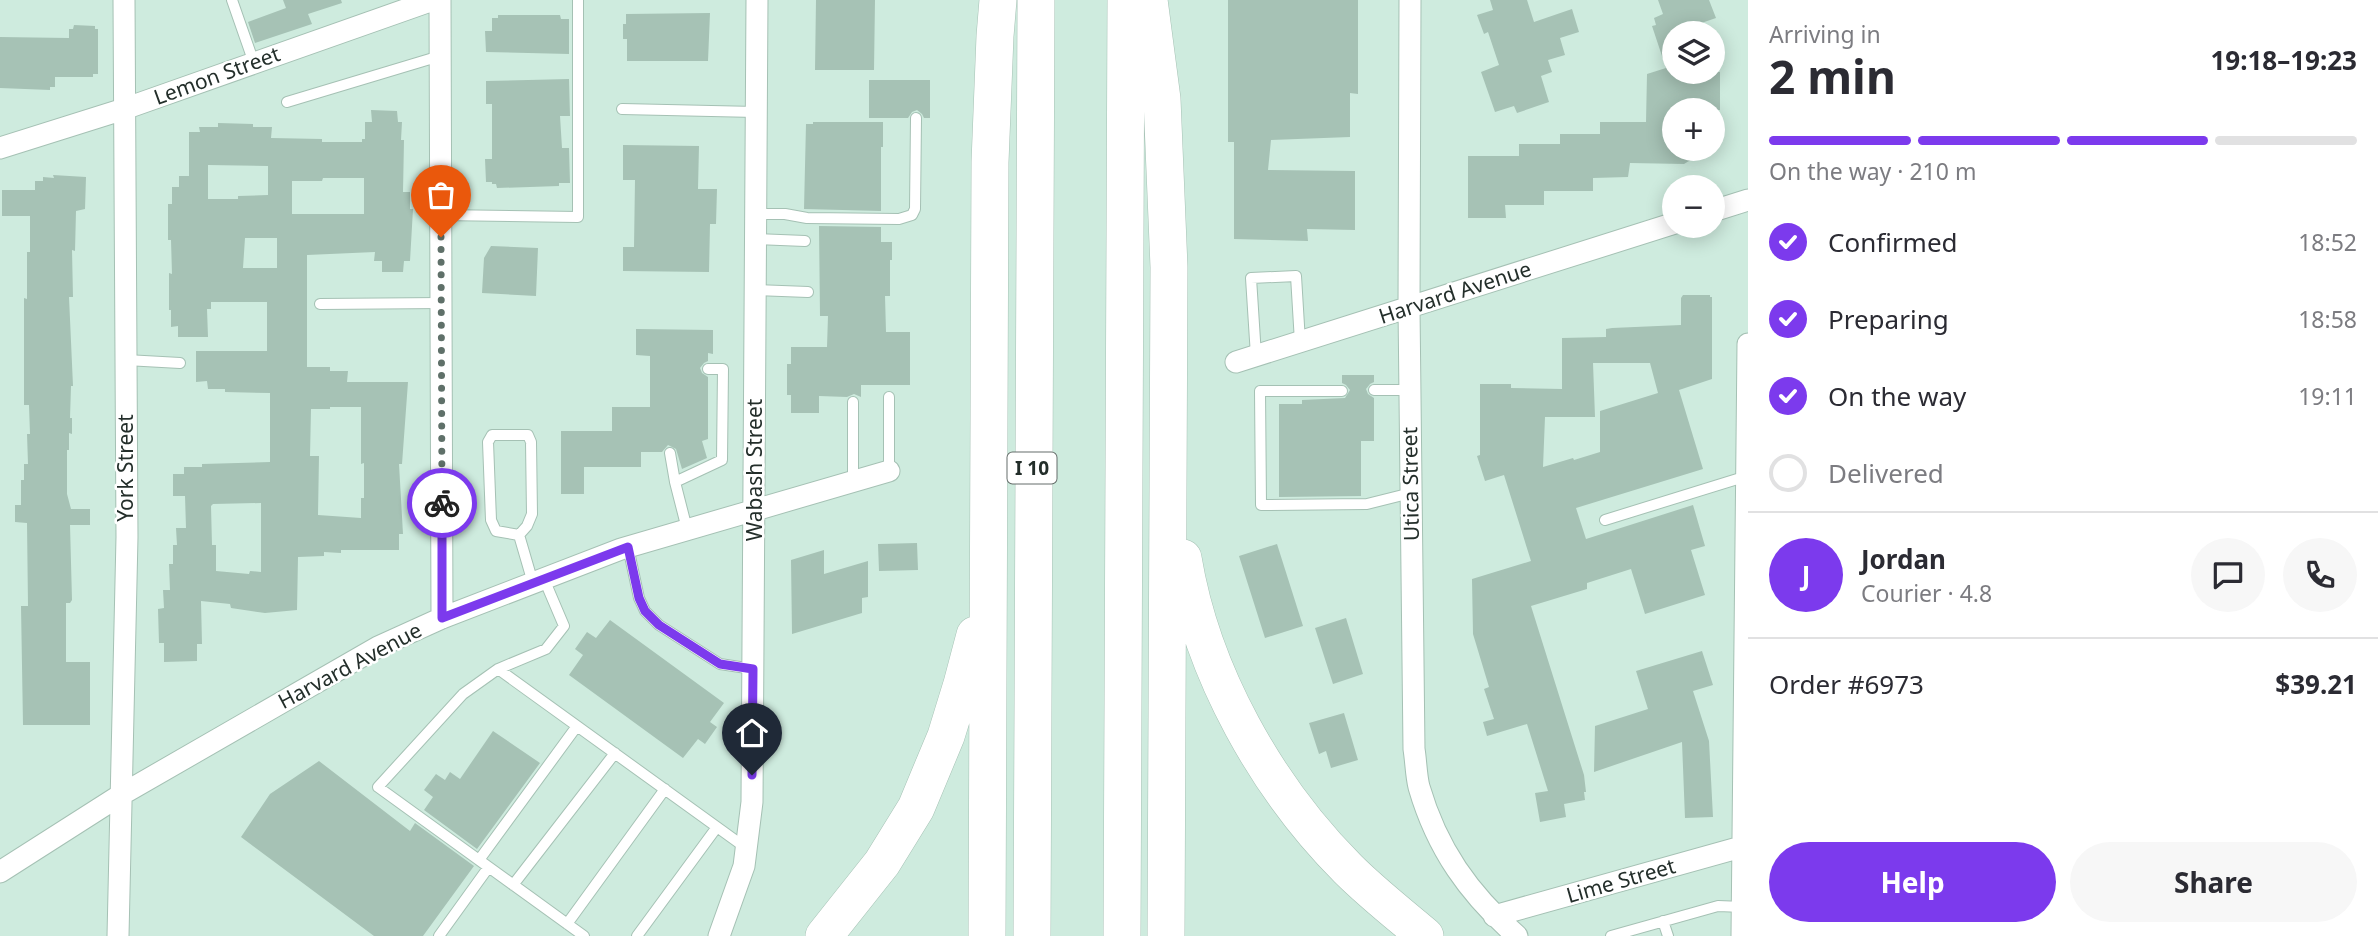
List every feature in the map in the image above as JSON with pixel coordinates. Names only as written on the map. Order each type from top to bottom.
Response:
[{"type":"highway","points":[[986,936],[990,162],[998,0]]},
{"type":"highway","name":"I 10","points":[[1032,936],[1032,424],[1036,0]]},
{"type":"highway","points":[[1122,936],[1125,0]]},
{"type":"highway","points":[[1149,0],[1165,155],[1174,497],[1186,581],[1206,646],[1247,738],[1280,789],[1348,868],[1424,936]]},
{"type":"highway","points":[[1166,936],[1170,393]]},
{"type":"highway","points":[[824,936],[882,863],[916,808],[946,736],[975,634],[989,523]]},
{"type":"street","name":"York Street","points":[[118,936],[119,796],[127,537],[124,0]]},
{"type":"street","name":"Lemon Street","points":[[0,148],[124,109],[433,0]]},
{"type":"street","points":[[440,0],[442,618]]},
{"type":"street","name":"Wabash Street","points":[[719,936],[744,866],[752,802],[757,0]]},
{"type":"street","name":"Utica Street","points":[[1410,0],[1409,308],[1414,749],[1419,786],[1444,848],[1460,877],[1494,916],[1517,936]]},
{"type":"street","points":[[1725,207],[1748,200]]},
{"type":"street","name":"Harvard Avenue","points":[[1236,362],[1662,227]]},
{"type":"street","points":[[1742,936],[1746,846],[1748,344]]},
{"type":"street","name":"Harvard Avenue","points":[[0,872],[119,796],[378,647],[442,618],[628,547],[890,471]]},
{"type":"street","name":"Lime Street","points":[[1494,916],[1746,846]]},
{"type":"lane","points":[[232,0],[254,63]]},
{"type":"lane","points":[[441,215],[578,217],[578,0]]},
{"type":"lane","points":[[287,102],[440,56]]},
{"type":"lane","points":[[622,109],[756,112]]},
{"type":"lane","points":[[756,214],[785,214],[807,218],[900,219],[912,215],[915,209],[916,118]]},
{"type":"lane","points":[[756,239],[805,241]]},
{"type":"lane","points":[[1256,356],[1251,278],[1296,276],[1300,342]]},
{"type":"lane","points":[[756,290],[807,292]]},
{"type":"lane","points":[[320,304],[441,303]]},
{"type":"lane","points":[[126,360],[180,363]]},
{"type":"lane","points":[[675,482],[722,460],[723,369],[708,369]]},
{"type":"lane","points":[[1374,390],[1410,390]]},
{"type":"lane","points":[[1342,391],[1260,391],[1261,505],[1367,504],[1412,493]]},
{"type":"lane","points":[[889,397],[890,471]]},
{"type":"lane","points":[[853,402],[853,481]]},
{"type":"lane","points":[[492,435],[528,435],[531,442],[532,514],[519,535],[496,531],[491,520],[488,442],[492,435]]},
{"type":"lane","points":[[670,453],[687,529]]},
{"type":"lane","points":[[1605,520],[1747,476]]},
{"type":"lane","points":[[519,535],[538,581],[564,626],[546,649],[498,669],[463,694],[378,787],[584,936]]},
{"type":"lane","points":[[628,547],[639,598],[645,611],[659,625],[720,664],[753,669]]},
{"type":"lane","points":[[498,669],[746,848]]},
{"type":"lane","points":[[439,936],[577,726]]},
{"type":"lane","points":[[513,885],[615,753]]},
{"type":"lane","points":[[567,924],[665,789]]},
{"type":"lane","points":[[637,936],[717,827]]},
{"type":"lane","points":[[1611,936],[1718,906],[1743,907]]},
{"type":"lane","points":[[1663,921],[1668,936]]},
{"type":"building","points":[[283,0],[341,0],[342,3],[308,14],[312,24],[255,43],[248,22],[286,8]]},
{"type":"building","points":[[816,0],[875,0],[874,70],[815,70]]},
{"type":"building","points":[[1228,0],[1358,0],[1358,94],[1350,93],[1350,137],[1271,140],[1268,170],[1355,171],[1355,230],[1307,229],[1308,241],[1234,239],[1234,142],[1228,142]]},
{"type":"building","points":[[1490,0],[1527,0],[1534,22],[1572,9],[1579,32],[1560,38],[1565,55],[1548,60],[1552,72],[1541,76],[1549,102],[1517,113],[1514,106],[1495,112],[1481,72],[1499,65],[1488,32],[1484,34],[1477,15],[1493,10]]},
{"type":"building","points":[[1658,0],[1709,0],[1716,18],[1707,21],[1662,21],[1662,56],[1652,26],[1656,25],[1654,18],[1663,14]]},
{"type":"building","points":[[710,13],[708,61],[627,61],[627,39],[623,39],[626,14]]},
{"type":"building","points":[[498,15],[560,15],[561,19],[569,19],[569,54],[486,52],[485,31],[492,31],[492,18],[498,18]]},
{"type":"building","points":[[74,25],[95,26],[95,29],[98,29],[98,74],[93,74],[93,77],[55,77],[55,87],[50,87],[50,90],[0,88],[0,37],[69,38],[69,29],[73,29]]},
{"type":"building","points":[[1662,69],[1662,84],[1720,84],[1720,98],[1662,98],[1662,161],[1689,161],[1684,164],[1630,163],[1628,177],[1593,178],[1593,191],[1544,191],[1544,205],[1505,205],[1506,218],[1468,218],[1468,156],[1519,156],[1519,144],[1560,144],[1560,134],[1600,134],[1600,122],[1646,122],[1647,74]]},
{"type":"building","points":[[569,79],[570,116],[560,116],[562,148],[569,148],[570,183],[559,183],[559,186],[497,188],[496,184],[486,182],[485,159],[492,159],[492,104],[486,104],[486,81]]},
{"type":"building","points":[[869,80],[930,80],[930,118],[924,118],[917,110],[908,118],[869,118]]},
{"type":"building","points":[[371,110],[397,111],[398,122],[402,122],[403,192],[410,192],[410,209],[413,209],[410,261],[404,261],[403,272],[382,272],[382,261],[374,261],[375,252],[307,255],[307,367],[330,367],[330,371],[348,371],[347,382],[408,382],[402,464],[399,464],[403,534],[399,534],[399,550],[341,550],[341,553],[324,552],[324,556],[298,557],[297,610],[265,613],[231,608],[230,604],[201,601],[202,644],[197,644],[197,661],[164,662],[164,643],[159,643],[158,609],[164,608],[163,590],[170,590],[169,564],[173,564],[173,545],[177,545],[176,528],[186,528],[185,496],[173,496],[173,474],[184,474],[184,467],[202,467],[202,464],[270,462],[270,393],[225,392],[225,389],[208,389],[207,381],[196,382],[196,351],[267,351],[267,302],[211,302],[211,309],[207,309],[208,337],[178,337],[178,326],[171,327],[169,273],[172,274],[168,204],[172,204],[172,187],[179,187],[179,176],[189,176],[189,132],[200,132],[199,127],[218,127],[218,123],[253,124],[253,127],[272,127],[271,138],[362,142],[362,139],[365,139],[365,122],[372,122]],"holes":[[[208,165],[268,166],[268,195],[208,199]],[[323,178],[364,178],[364,214],[292,214],[292,181],[322,181]],[[245,238],[277,238],[277,268],[243,268]],[[361,407],[361,464],[364,463],[361,518],[318,515],[319,456],[310,456],[311,409]],[[261,503],[261,572],[250,571],[249,574],[216,571],[211,506]]]},
{"type":"building","points":[[883,122],[881,211],[804,209],[806,124]]},
{"type":"building","points":[[623,145],[699,146],[698,189],[717,189],[716,224],[710,224],[709,272],[623,271],[623,247],[634,247],[635,180],[623,180]]},
{"type":"building","points":[[53,175],[86,177],[85,209],[76,211],[75,251],[72,250],[73,297],[69,297],[73,386],[70,418],[72,434],[69,433],[67,450],[67,494],[71,509],[90,509],[90,525],[70,525],[72,600],[66,603],[66,662],[90,662],[90,725],[23,725],[21,606],[28,606],[27,523],[15,522],[15,505],[21,505],[21,480],[24,480],[24,464],[28,464],[27,434],[30,434],[29,405],[24,405],[24,298],[27,299],[30,216],[2,216],[2,190],[35,190],[35,181],[43,181],[43,177],[54,178]]},
{"type":"building","points":[[819,226],[881,227],[881,242],[892,242],[890,296],[885,296],[886,332],[910,332],[910,385],[861,385],[861,397],[854,394],[847,397],[819,396],[819,413],[791,413],[791,395],[787,395],[787,364],[791,364],[791,347],[827,347],[828,316],[820,316]]},
{"type":"building","points":[[491,246],[538,248],[536,296],[482,293],[484,258]]},
{"type":"building","points":[[1683,295],[1712,297],[1712,379],[1679,390],[1703,469],[1576,508],[1586,539],[1693,505],[1705,546],[1691,550],[1705,595],[1645,614],[1631,569],[1587,583],[1587,589],[1531,606],[1584,775],[1586,792],[1585,800],[1564,804],[1566,817],[1540,822],[1535,793],[1548,791],[1527,724],[1487,736],[1483,722],[1494,719],[1484,689],[1489,687],[1473,634],[1472,579],[1531,561],[1504,475],[1485,481],[1477,456],[1480,455],[1480,384],[1511,384],[1511,388],[1562,389],[1562,338],[1606,337],[1606,329],[1612,328],[1681,325]],"holes":[[[1593,363],[1650,363],[1658,393],[1600,411],[1600,452],[1543,467],[1545,417],[1595,417]]]},
{"type":"building","points":[[636,329],[713,330],[713,354],[708,353],[708,361],[700,368],[708,377],[708,439],[702,441],[707,458],[682,469],[676,449],[668,445],[662,452],[641,452],[641,467],[584,467],[584,494],[561,494],[561,431],[612,431],[612,407],[650,407],[650,356],[636,355]]},
{"type":"building","points":[[1342,375],[1374,375],[1374,382],[1366,389],[1374,398],[1374,441],[1361,441],[1361,496],[1279,497],[1279,404],[1345,398],[1350,390],[1342,383]]},
{"type":"building","points":[[917,543],[918,570],[879,571],[878,544]]},
{"type":"building","points":[[1277,544],[1303,626],[1265,638],[1239,556]]},
{"type":"building","points":[[824,550],[824,574],[868,561],[868,597],[862,598],[862,613],[792,634],[791,560]]},
{"type":"building","points":[[1346,618],[1363,674],[1333,684],[1315,628]]},
{"type":"building","points":[[610,620],[724,703],[710,722],[717,727],[705,744],[698,739],[683,758],[569,675],[583,655],[575,649],[587,632],[596,638]]},
{"type":"building","points":[[1702,651],[1713,685],[1693,691],[1709,741],[1713,817],[1685,818],[1682,742],[1594,772],[1595,726],[1648,709],[1636,671]]},
{"type":"building","points":[[1344,713],[1358,760],[1331,768],[1326,751],[1319,754],[1309,723]]},
{"type":"building","points":[[493,731],[540,763],[477,849],[424,810],[433,797],[424,790],[436,774],[445,780],[450,772],[460,779]]},
{"type":"building","points":[[319,761],[410,831],[415,823],[474,866],[423,936],[374,936],[241,837],[270,794]]},
{"type":"way so far","points":[[441,237],[442,503]]},
{"type":"route","points":[[442,503],[442,618],[628,547],[639,598],[645,611],[659,625],[720,664],[753,669],[752,775]]}]
